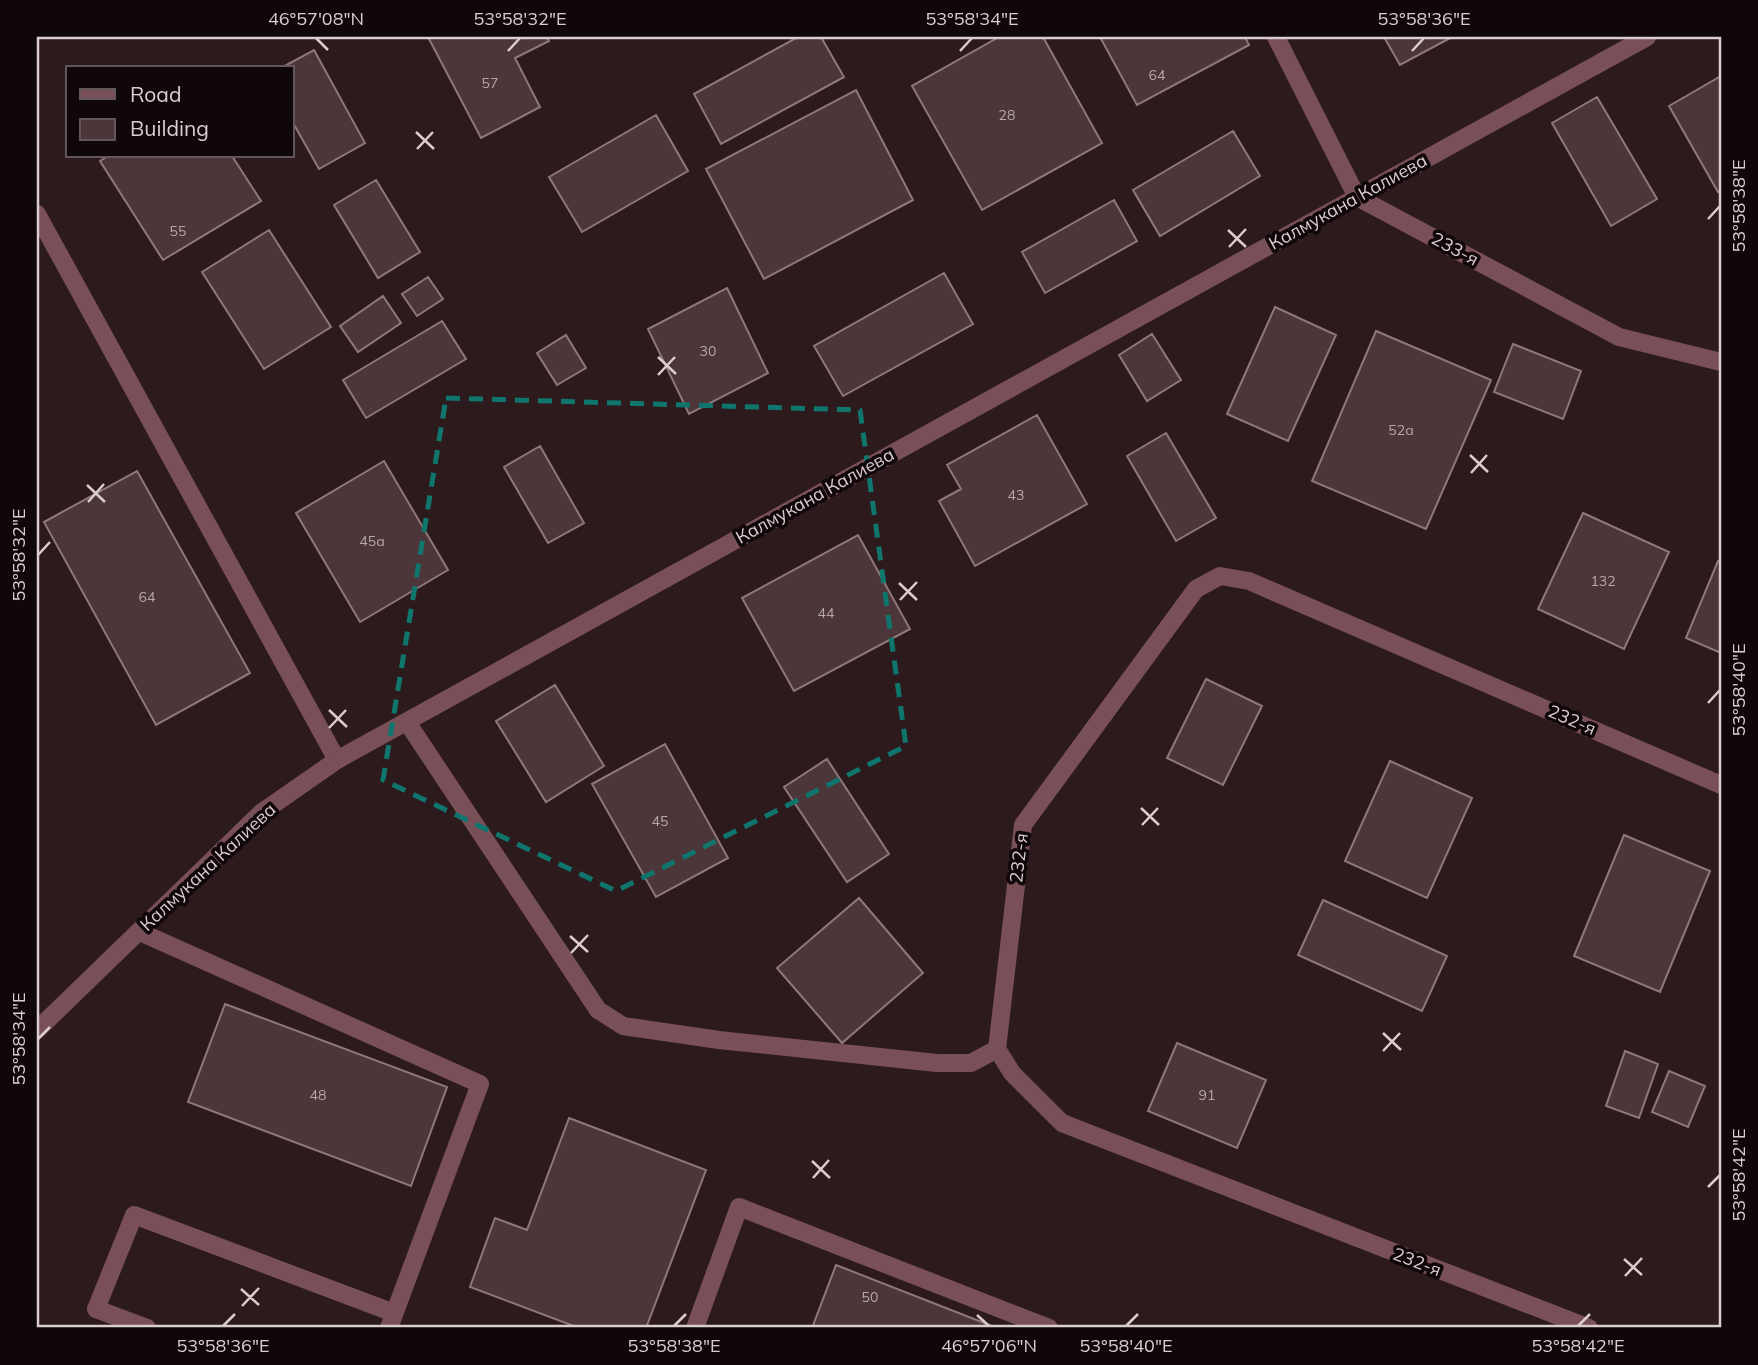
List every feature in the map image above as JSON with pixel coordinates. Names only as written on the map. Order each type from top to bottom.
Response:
[{"type":"street","points":[[1276,37],[1357,197]]},
{"type":"street","name":"Калмукана Калиева","points":[[37,1030],[261,813],[338,760],[1647,37]]},
{"type":"street","name":"233-я","points":[[1357,197],[1619,337],[1721,362]]},
{"type":"street","points":[[37,214],[338,760]]},
{"type":"street","name":"232-я","points":[[1589,1328],[1062,1123],[1012,1073],[998,1049],[1023,825],[1196,589],[1220,576],[1249,581],[1721,785]]},
{"type":"street","points":[[407,722],[598,1010],[623,1026],[719,1040],[937,1063],[971,1063],[998,1049]]},
{"type":"street","points":[[140,932],[480,1084],[391,1320],[134,1215],[96,1308],[148,1328]]},
{"type":"street","points":[[695,1328],[739,1207],[1049,1328]]},
{"type":"highlighted area","points":[[446,398],[860,410],[906,746],[616,891],[383,780]]},
{"type":"building","points":[[428,37],[547,37],[549,41],[515,58],[540,107],[481,138]]},
{"type":"building","points":[[798,37],[821,37],[844,77],[721,144],[694,94]]},
{"type":"building","points":[[999,37],[1043,37],[1102,143],[982,210],[912,86]]},
{"type":"building","points":[[1100,37],[1245,37],[1249,45],[1137,105]]},
{"type":"building","points":[[1384,37],[1452,37],[1400,65]]},
{"type":"building","points":[[314,50],[365,143],[319,169],[294,125],[294,66],[285,66]]},
{"type":"building","points":[[1721,76],[1721,190],[1718,192],[1669,106]]},
{"type":"building","points":[[856,90],[913,200],[764,279],[706,169]]},
{"type":"building","points":[[1597,97],[1657,199],[1611,226],[1552,123]]},
{"type":"building","points":[[656,115],[688,171],[582,232],[549,177]]},
{"type":"building","points":[[1233,131],[1260,176],[1160,236],[1133,190]]},
{"type":"building","points":[[105,158],[233,158],[261,201],[163,260],[100,161]]},
{"type":"building","points":[[376,180],[420,252],[378,278],[334,205]]},
{"type":"building","points":[[1114,200],[1137,241],[1045,293],[1022,252]]},
{"type":"building","points":[[269,230],[331,327],[264,369],[202,272]]},
{"type":"building","points":[[944,273],[973,324],[843,396],[814,346]]},
{"type":"building","points":[[428,277],[443,299],[417,316],[402,294]]},
{"type":"building","points":[[727,288],[768,373],[689,414],[648,329]]},
{"type":"building","points":[[383,296],[401,323],[358,352],[340,326]]},
{"type":"building","points":[[1275,307],[1336,335],[1288,441],[1227,414]]},
{"type":"building","points":[[442,321],[466,359],[366,418],[343,380]]},
{"type":"building","points":[[1376,331],[1491,380],[1426,529],[1312,481]]},
{"type":"building","points":[[1152,334],[1181,380],[1147,401],[1119,355]]},
{"type":"building","points":[[566,335],[586,368],[557,385],[537,353]]},
{"type":"building","points":[[1513,344],[1581,371],[1563,419],[1494,392]]},
{"type":"building","points":[[1037,415],[1087,504],[975,566],[939,501],[961,489],[947,465]]},
{"type":"building","points":[[1166,433],[1216,518],[1176,541],[1127,456]]},
{"type":"building","points":[[540,446],[584,523],[548,543],[504,467]]},
{"type":"building","points":[[384,461],[448,570],[360,622],[296,513]]},
{"type":"building","points":[[137,471],[250,673],[156,725],[44,522]]},
{"type":"building","points":[[1583,513],[1669,552],[1624,649],[1538,609]]},
{"type":"building","points":[[858,535],[910,629],[794,691],[742,598]]},
{"type":"building","points":[[1718,561],[1721,563],[1721,653],[1686,638]]},
{"type":"building","points":[[1206,679],[1262,706],[1223,785],[1167,758]]},
{"type":"building","points":[[555,685],[604,766],[546,802],[496,721]]},
{"type":"building","points":[[665,744],[728,858],[656,897],[592,784]]},
{"type":"building","points":[[827,759],[889,854],[847,882],[784,787]]},
{"type":"building","points":[[1390,761],[1472,798],[1427,898],[1345,861]]},
{"type":"building","points":[[1624,835],[1710,871],[1660,992],[1574,956]]},
{"type":"building","points":[[859,898],[923,973],[842,1043],[777,968]]},
{"type":"building","points":[[1323,900],[1447,956],[1422,1011],[1298,955]]},
{"type":"building","points":[[225,1004],[447,1087],[411,1186],[188,1102]]},
{"type":"building","points":[[1177,1043],[1266,1080],[1237,1148],[1148,1111]]},
{"type":"building","points":[[1625,1051],[1658,1064],[1639,1118],[1606,1106]]},
{"type":"building","points":[[1669,1071],[1705,1086],[1688,1127],[1652,1112]]},
{"type":"building","points":[[569,1118],[706,1170],[646,1328],[579,1328],[470,1287],[495,1218],[527,1230]]},
{"type":"building","points":[[836,1265],[997,1328],[812,1328]]}]
